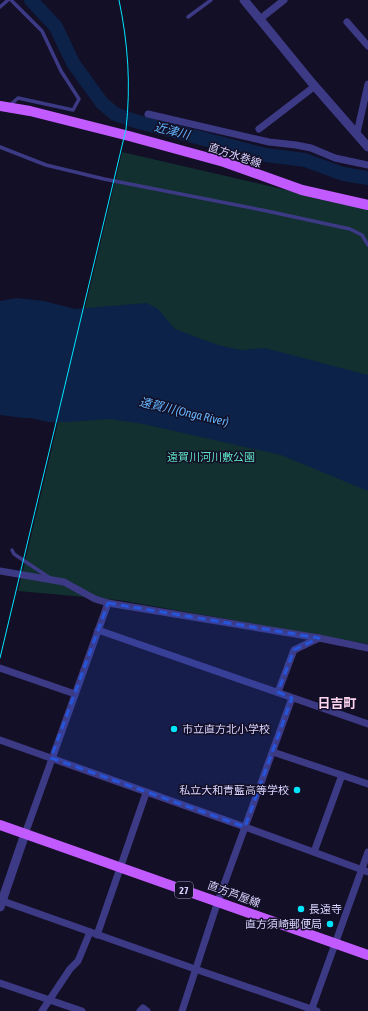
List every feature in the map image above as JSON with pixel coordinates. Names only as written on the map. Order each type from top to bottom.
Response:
[{"type":"main road","name":"直方水巻線","points":[[4,107],[30,111],[129,136],[224,162],[302,190],[368,205]]},
{"type":"main road","name":"直方芦屋線","points":[[0,825],[368,955]]},
{"type":"street","points":[[244,0],[315,86],[357,132],[368,147]]},
{"type":"street","points":[[260,19],[284,0]]},
{"type":"street","points":[[347,22],[368,46]]},
{"type":"street","points":[[357,132],[368,84]]},
{"type":"street","points":[[259,129],[315,86]]},
{"type":"street","points":[[148,114],[269,142],[311,148],[334,158],[368,165]]},
{"type":"street","points":[[0,571],[64,582],[95,599],[108,603],[318,638],[368,648]]},
{"type":"street","points":[[108,603],[51,758],[1,902],[314,1010],[334,944],[365,871],[368,852]]},
{"type":"street","points":[[98,630],[368,724]]},
{"type":"street","points":[[278,692],[294,650],[318,638]]},
{"type":"street","points":[[0,668],[75,694]]},
{"type":"street","points":[[182,1011],[218,902],[292,698]]},
{"type":"street","points":[[0,740],[365,871]]},
{"type":"street","points":[[273,752],[368,784]]},
{"type":"street","points":[[314,852],[342,775]]},
{"type":"street","points":[[97,935],[146,793]]},
{"type":"street","points":[[42,1011],[70,969],[78,961],[90,932]]},
{"type":"street","points":[[0,983],[82,1011]]},
{"type":"street","points":[[140,1011],[143,1008],[147,1011]]},
{"type":"lane","points":[[0,7],[10,0],[42,32],[61,71],[79,99],[73,110],[18,98],[4,107]]},
{"type":"lane","points":[[188,17],[211,0]]},
{"type":"lane","points":[[0,147],[46,165],[104,179],[350,229],[362,235],[368,245]]},
{"type":"lane","points":[[12,550],[14,554],[53,579]]},
{"type":"highlighted area","points":[[108,603],[319,638],[294,650],[278,692],[292,698],[245,827],[51,758]]},
{"type":"green space","name":"遠賀川河川敷公園","points":[[122,152],[368,209],[368,644],[118,600],[18,591]]},
{"type":"water","name":"遠賀川 (Onga River)","points":[[17,298],[44,301],[75,309],[146,303],[157,308],[175,329],[218,345],[241,350],[265,348],[368,375],[368,491],[281,455],[143,424],[110,419],[48,422],[31,418],[0,415],[0,301]]},
{"type":"waterway","name":"近津川","points":[[31,0],[56,27],[73,63],[102,103],[115,114],[135,121],[266,155],[305,160],[343,174],[368,178]]},
{"type":"tram line","points":[[0,658],[126,129],[128,113],[128,64],[125,32],[119,0]]},
{"type":"place","name":"市立直方北小学校","points":[[174,729]]},
{"type":"place","name":"私立大和青藍高等学校","points":[[297,790]]},
{"type":"place","name":"長遠寺","points":[[301,909]]},
{"type":"place","name":"直方須崎郵便局","points":[[330,924]]},
{"type":"district","name":"日吉町","points":[[337,703]]}]
